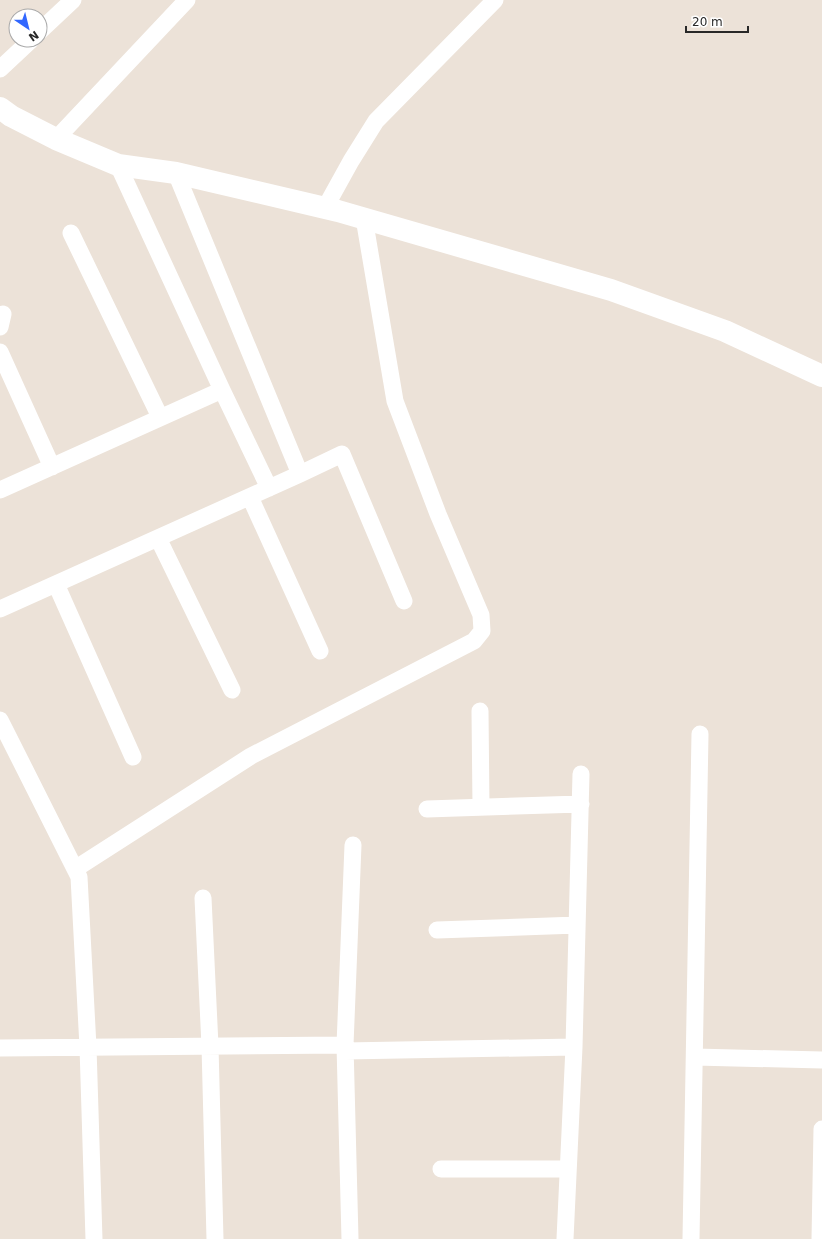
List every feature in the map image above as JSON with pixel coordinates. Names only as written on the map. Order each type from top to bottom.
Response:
[{"type":"street","points":[[48,23],[73,0]]},
{"type":"street","points":[[56,139],[187,0]]},
{"type":"street","points":[[325,208],[350,161],[376,121],[495,0]]},
{"type":"street","points":[[0,69],[22,48]]},
{"type":"street","points":[[0,108],[11,116],[56,139],[118,165],[176,173],[325,208],[611,290],[725,331],[822,376]]},
{"type":"street","points":[[118,165],[269,488]]},
{"type":"street","points":[[176,173],[300,474]]},
{"type":"street","points":[[76,869],[251,756],[474,641],[482,631],[481,615],[438,514],[395,401],[364,218]]},
{"type":"street","points":[[71,233],[160,418]]},
{"type":"street","points":[[0,352],[52,466]]},
{"type":"street","points":[[0,490],[222,390]]},
{"type":"street","points":[[0,609],[342,454],[404,601]]},
{"type":"street","points":[[250,497],[320,651]]},
{"type":"street","points":[[158,538],[232,690]]},
{"type":"street","points":[[56,584],[133,757]]},
{"type":"street","points":[[480,711],[481,807]]},
{"type":"street","points":[[0,720],[79,877],[88,1047],[94,1239]]},
{"type":"street","points":[[691,1239],[700,734]]},
{"type":"street","points":[[565,1239],[574,1047],[581,774]]},
{"type":"street","points":[[427,809],[580,804]]},
{"type":"street","points":[[350,1239],[345,1048],[353,845]]},
{"type":"street","points":[[203,898],[210,1046],[215,1239]]},
{"type":"street","points":[[437,930],[577,925]]},
{"type":"street","points":[[0,1048],[210,1046],[345,1048],[574,1047]]},
{"type":"street","points":[[695,1057],[822,1060]]},
{"type":"street","points":[[820,1239],[822,1130]]},
{"type":"street","points":[[441,1169],[568,1169]]}]
